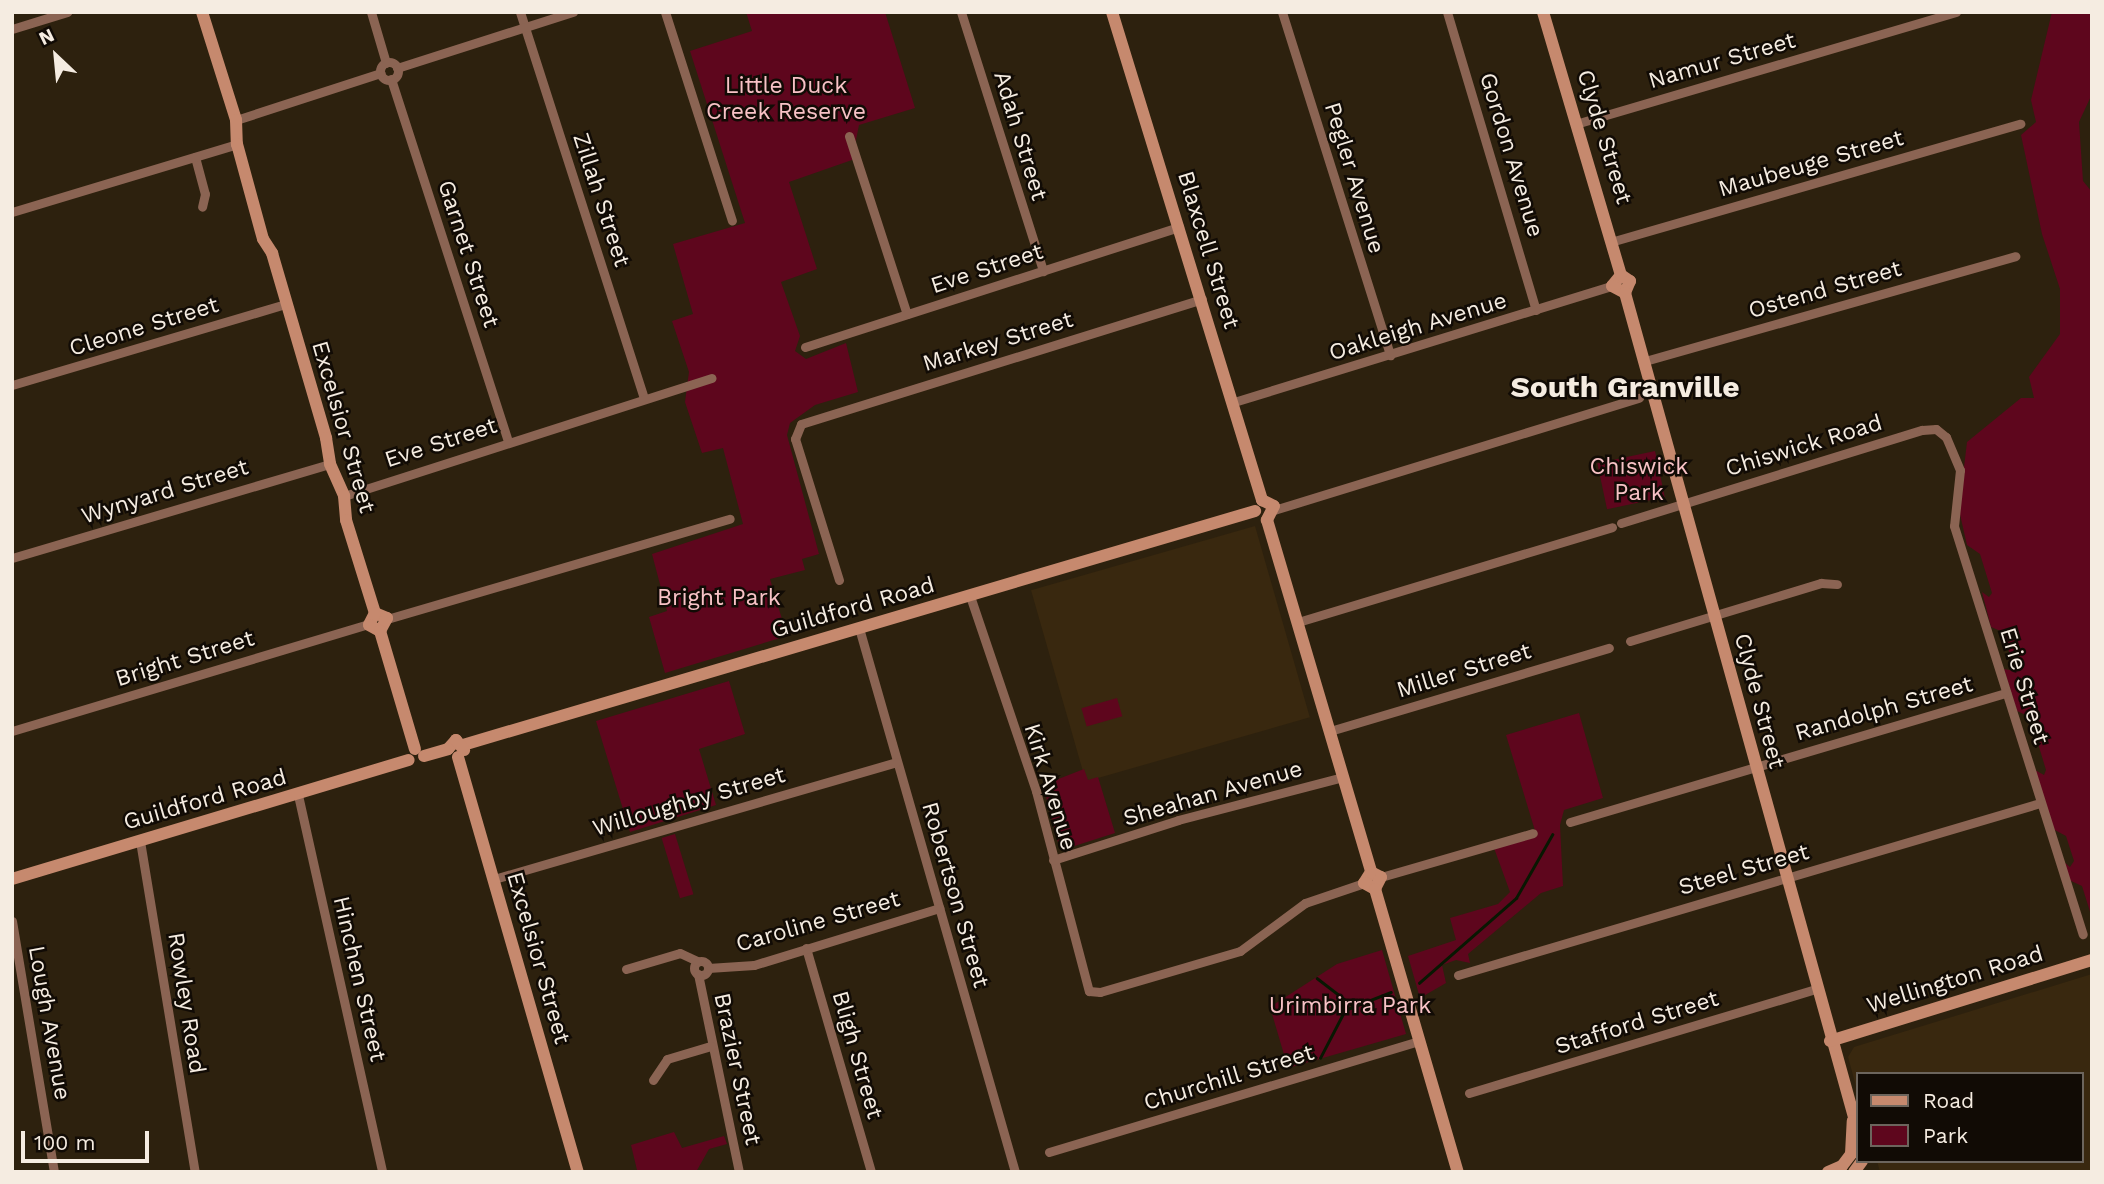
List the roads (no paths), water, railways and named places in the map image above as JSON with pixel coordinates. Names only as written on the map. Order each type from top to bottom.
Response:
[{"type":"street","points":[[12,29],[67,12]]},
{"type":"street","name":"Excelsior Street","points":[[202,12],[236,120],[237,145],[265,232],[263,239],[272,253],[330,464],[344,496],[346,520],[416,755]]},
{"type":"street","points":[[371,12],[386,62],[381,74]]},
{"type":"street","name":"Zillah Street","points":[[520,12],[645,399]]},
{"type":"street","points":[[236,120],[381,74],[391,79],[397,68],[573,12]]},
{"type":"street","points":[[665,12],[732,221]]},
{"type":"street","name":"Adah Street","points":[[961,12],[1043,271]]},
{"type":"street","name":"Blaxcell Street","points":[[1112,12],[1234,402],[1258,506]]},
{"type":"street","name":"Pegler Avenue","points":[[1282,12],[1390,355]]},
{"type":"street","name":"Gordon Avenue","points":[[1447,12],[1536,310]]},
{"type":"street","name":"Clyde Street","points":[[1543,12],[1614,241],[1621,275],[1631,284],[1625,293],[1646,361],[1815,989],[1855,1125],[1851,1154],[1840,1171]]},
{"type":"street","name":"Namur Street","points":[[1578,122],[1956,12]]},
{"type":"street","points":[[386,62],[397,68]]},
{"type":"street","name":"Garnet Street","points":[[391,79],[508,442]]},
{"type":"street","name":"Maubeuge Street","points":[[1614,241],[2020,124]]},
{"type":"street","points":[[849,136],[907,314]]},
{"type":"street","points":[[12,212],[237,145]]},
{"type":"street","points":[[195,157],[205,194],[202,207]]},
{"type":"street","name":"Eve Street","points":[[805,347],[1180,227]]},
{"type":"street","name":"Ostend Street","points":[[1646,361],[2015,256]]},
{"type":"street","points":[[1621,275],[1612,286],[1625,293]]},
{"type":"street","name":"Oakleigh Avenue","points":[[1234,402],[1612,286]]},
{"type":"street","name":"Markey Street","points":[[839,580],[795,439],[797,428],[807,421],[1202,299]]},
{"type":"street","name":"Cleone Street","points":[[12,385],[286,304]]},
{"type":"street","name":"Eve Street","points":[[344,496],[711,378]]},
{"type":"street","points":[[1271,515],[1639,398]]},
{"type":"street","name":"Chiswick Road","points":[[1298,622],[1922,430],[1936,429],[1953,446]]},
{"type":"street","name":"Erie Street","points":[[1953,446],[1960,470],[1954,526],[2083,934]]},
{"type":"street","name":"Wynyard Street","points":[[12,558],[330,464]]},
{"type":"street","points":[[1258,506],[1271,515],[1298,622],[1458,1172]]},
{"type":"street","name":"Guildford Road","points":[[12,878],[298,794],[416,755],[456,750],[970,596],[1258,506]]},
{"type":"street","name":"Bright Street","points":[[12,731],[730,519]]},
{"type":"street","points":[[1630,642],[1821,583],[1836,584]]},
{"type":"street","name":"Kirk Avenue","points":[[970,596],[1036,792],[1089,990],[1100,992],[1240,951],[1305,903],[1373,880]]},
{"type":"street","name":"Robertson Street","points":[[859,628],[895,762],[1015,1172]]},
{"type":"street","name":"Miller Street","points":[[1330,731],[1609,648]]},
{"type":"street","name":"Randolph Street","points":[[1570,822],[2006,693]]},
{"type":"street","name":"Excelsior Street","points":[[456,750],[578,1172]]},
{"type":"street","name":"Willoughby Street","points":[[494,879],[895,762]]},
{"type":"street","name":"Sheahan Avenue","points":[[1053,860],[1178,820],[1343,777]]},
{"type":"street","name":"Hinchen Street","points":[[298,794],[382,1172]]},
{"type":"street","name":"Steel Street","points":[[1458,975],[2040,803]]},
{"type":"street","points":[[1373,880],[1533,832]]},
{"type":"street","name":"Rowley Road","points":[[140,841],[195,1172]]},
{"type":"street","name":"Caroline Street","points":[[708,968],[748,966],[939,908]]},
{"type":"street","name":"Lough Avenue","points":[[12,921],[54,1172]]},
{"type":"street","name":"Bligh Street","points":[[806,948],[870,1172]]},
{"type":"street","points":[[626,969],[680,953],[705,962],[708,968],[698,974]]},
{"type":"street","name":"Wellington Road","points":[[1830,1041],[2092,960]]},
{"type":"street","name":"Brazier Street","points":[[697,961],[694,969],[698,974],[711,1046],[740,1172]]},
{"type":"street","name":"Stafford Street","points":[[1469,1093],[1815,989]]},
{"type":"street","name":"Churchill Street","points":[[1049,1152],[1420,1041]]},
{"type":"street","points":[[653,1080],[667,1059],[711,1046]]},
{"type":"street","name":"Clyde Street","points":[[1840,1171],[1858,1163]]},
{"type":"waterway","points":[[1419,983],[1516,898],[1552,835]]},
{"type":"waterway","points":[[1317,978],[1352,1005]]},
{"type":"waterway","points":[[1320,1058],[1345,1010],[1391,992]]},
{"type":"district","name":"South Granville","points":[[1625,387]]},
{"type":"park label","name":"Little Duck Creek Reserve","points":[[786,99]]},
{"type":"park label","name":"Chiswick Park","points":[[1639,480]]},
{"type":"park label","name":"Bright Park","points":[[719,598]]},
{"type":"park label","name":"Urimbirra Park","points":[[1350,1006]]}]
